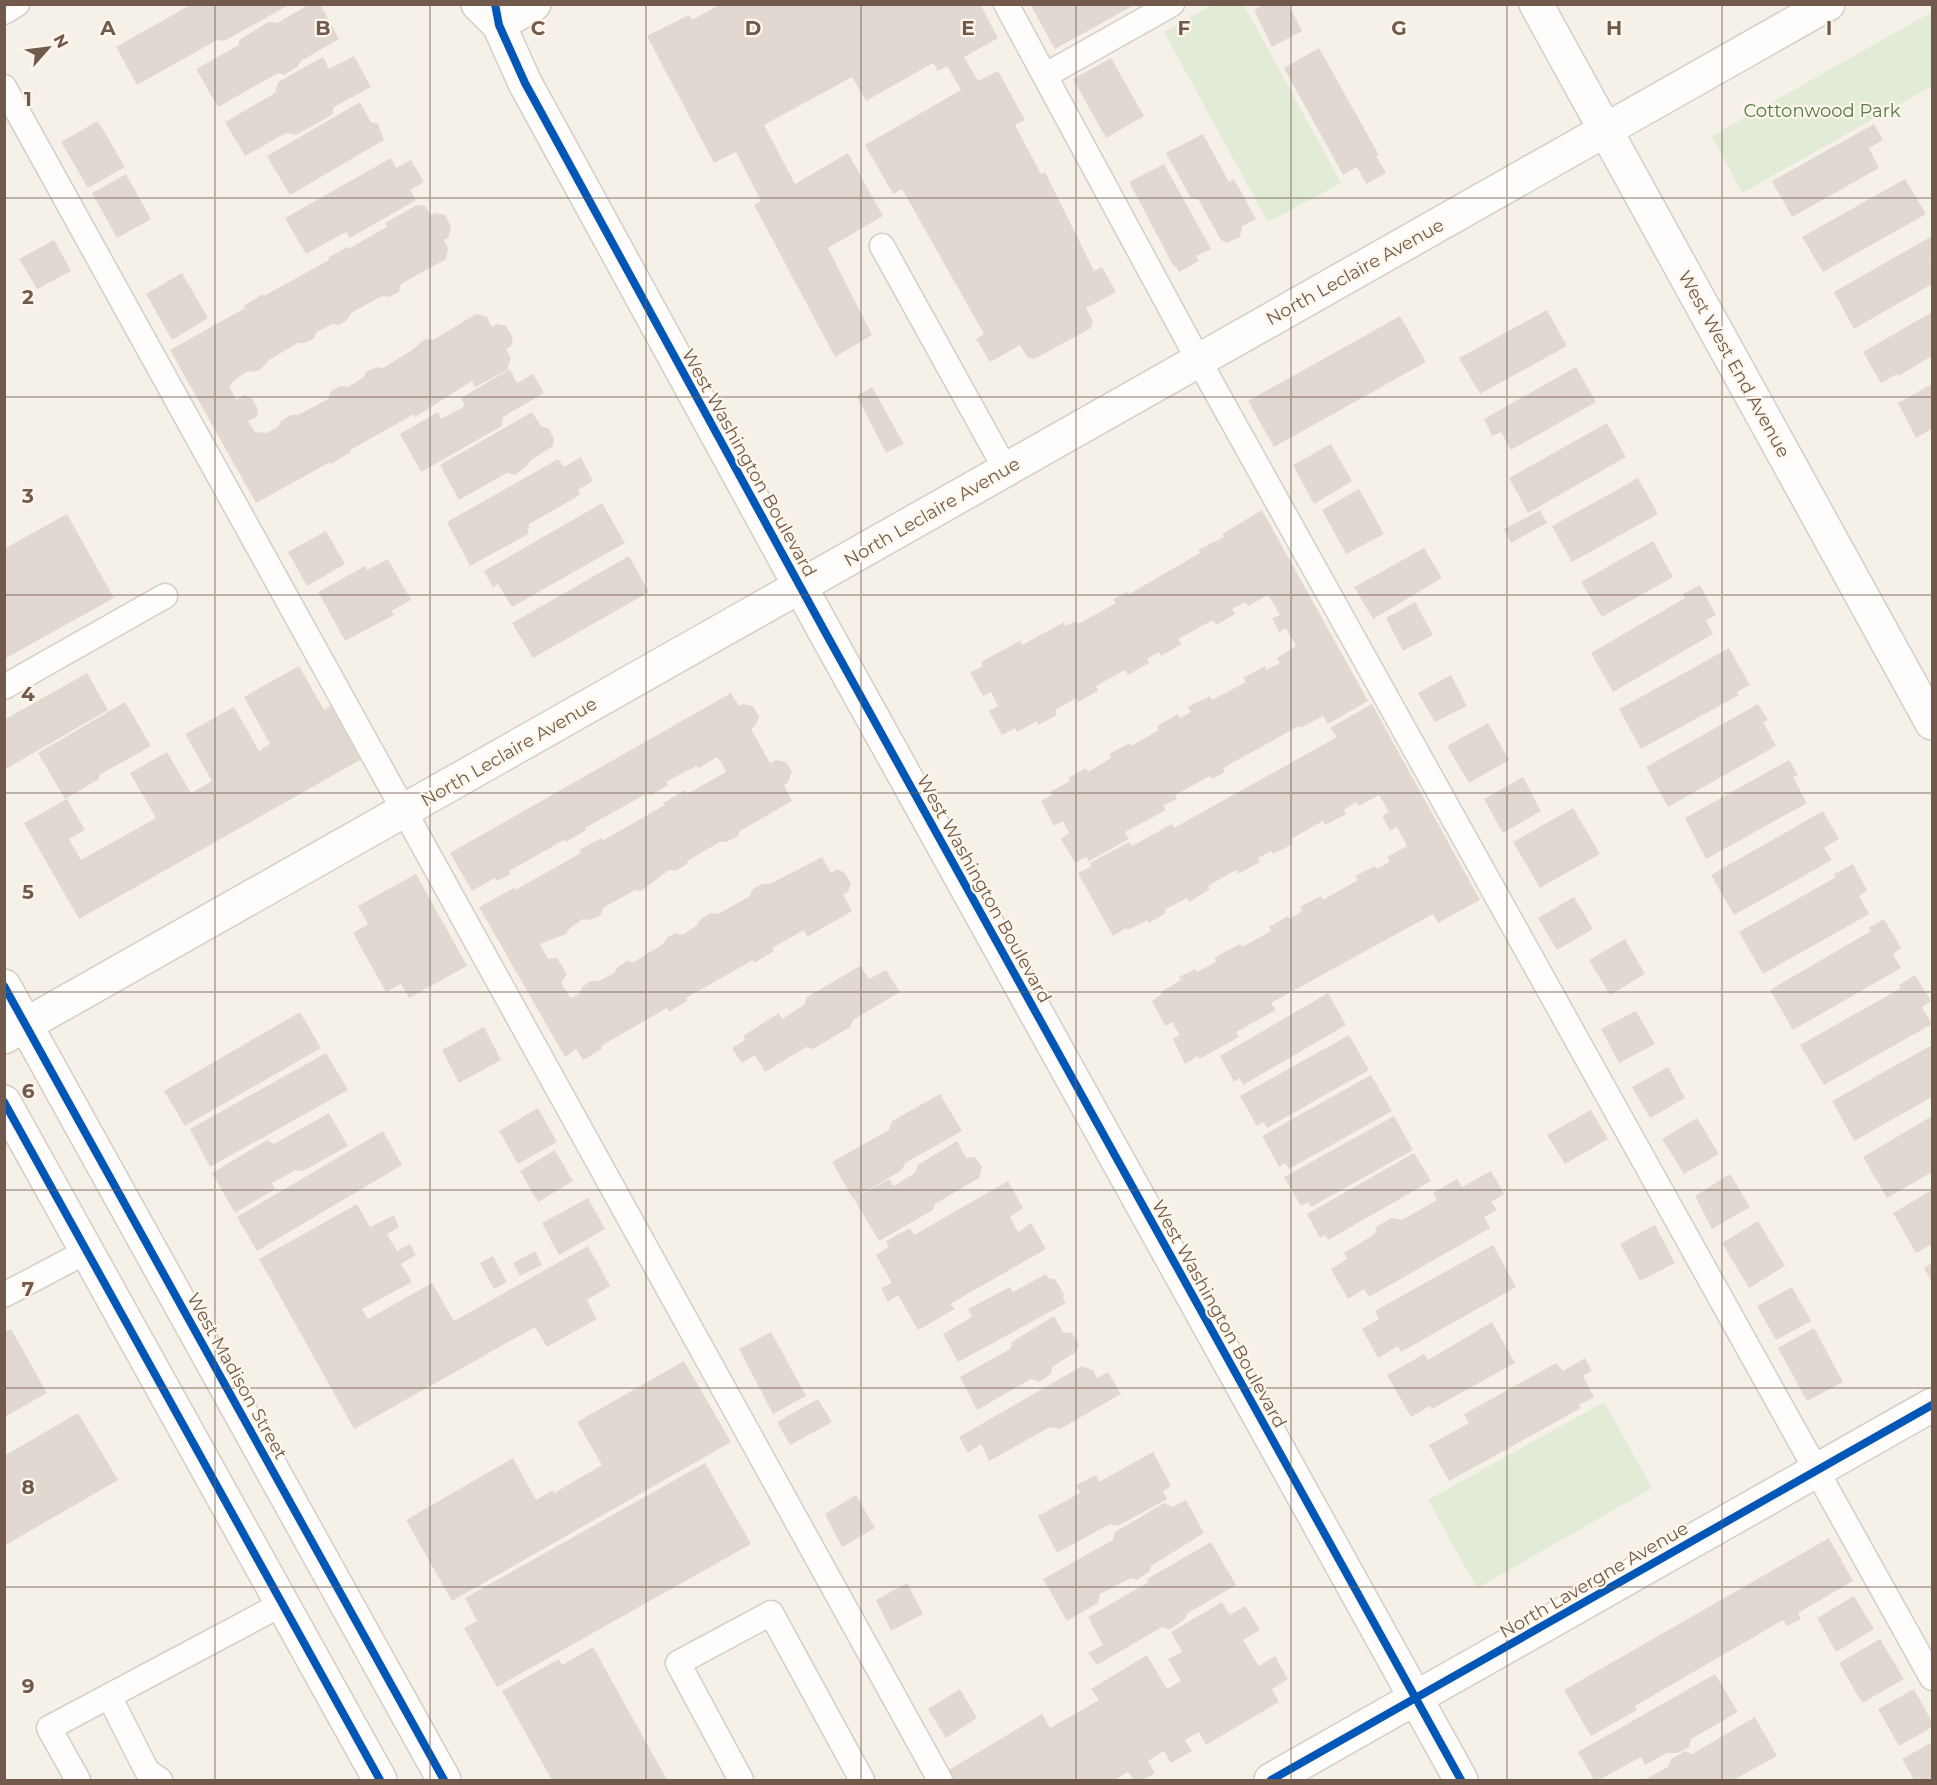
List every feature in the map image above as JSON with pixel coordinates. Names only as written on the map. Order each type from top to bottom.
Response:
[{"type":"street","points":[[490,11],[534,4]]},
{"type":"street","name":"West West End Avenue","points":[[1536,4],[1932,723]]},
{"type":"street","name":"North Leclaire Avenue","points":[[15,1031],[1828,4]]},
{"type":"street","name":"West Washington Boulevard","points":[[490,11],[525,83],[800,587],[1461,1780]]},
{"type":"street","name":"West Madison Street","points":[[4,986],[15,1031],[444,1780]]},
{"type":"street","points":[[4,1102],[380,1780]]},
{"type":"street","name":"North Lavergne Avenue","points":[[1271,1780],[1932,1405]]},
{"type":"lane","points":[[4,12],[17,4]]},
{"type":"lane","points":[[1006,4],[1199,361],[1932,1678]]},
{"type":"lane","points":[[1046,75],[1172,4]]},
{"type":"lane","points":[[4,87],[940,1780]]},
{"type":"lane","points":[[882,246],[1006,470]]},
{"type":"lane","points":[[4,687],[165,596]]},
{"type":"lane","points":[[4,1295],[87,1251]]},
{"type":"lane","points":[[78,1780],[49,1728],[282,1604]]},
{"type":"lane","points":[[741,1780],[678,1663],[771,1613],[862,1780]]},
{"type":"lane","points":[[109,1696],[151,1777]]},
{"type":"green space","points":[[1213,5],[1244,5],[1341,183],[1268,222],[1164,32]]},
{"type":"green space","name":"Cottonwood Park","points":[[1932,12],[1932,86],[1742,193],[1712,136]]},
{"type":"green space","points":[[1604,1402],[1652,1488],[1479,1587],[1474,1583],[1428,1500]]},
{"type":"building","points":[[192,4],[291,4],[224,41],[217,40],[137,85],[116,47]]},
{"type":"building","points":[[310,4],[320,4],[339,39],[301,61],[297,67],[284,75],[278,73],[218,107],[196,69],[239,45],[239,40],[268,22],[277,23]]},
{"type":"building","points":[[721,4],[980,4],[998,38],[964,57],[978,81],[998,71],[1025,120],[1015,125],[1041,174],[1045,172],[1094,271],[1102,267],[1116,292],[1086,308],[1093,321],[1091,328],[1034,359],[1027,357],[1020,345],[990,362],[976,339],[984,334],[902,189],[893,194],[865,145],[961,90],[947,66],[938,71],[933,63],[866,101],[852,77],[764,125],[795,184],[848,153],[883,216],[828,248],[872,335],[835,357],[754,205],[761,201],[736,152],[714,163],[647,36],[689,15],[692,20]]},
{"type":"building","points":[[1030,4],[1136,4],[1055,49]]},
{"type":"building","points":[[1265,4],[1288,4],[1302,31],[1272,47],[1254,10]]},
{"type":"building","points":[[1319,48],[1379,155],[1376,156],[1386,173],[1366,184],[1357,167],[1343,175],[1284,68]]},
{"type":"building","points":[[354,56],[371,87],[334,107],[332,115],[296,135],[286,133],[245,156],[225,122],[275,93],[278,82],[323,57],[329,69]]},
{"type":"building","points":[[1111,58],[1144,116],[1106,138],[1073,79]]},
{"type":"building","points":[[360,102],[371,122],[378,124],[384,140],[290,195],[267,156]]},
{"type":"building","points":[[98,121],[125,167],[88,188],[61,142]]},
{"type":"building","points":[[1874,124],[1883,140],[1869,148],[1879,168],[1792,217],[1772,181]]},
{"type":"building","points":[[1203,134],[1229,182],[1234,179],[1256,219],[1242,226],[1240,237],[1227,243],[1221,240],[1198,199],[1191,198],[1166,153]]},
{"type":"building","points":[[391,158],[396,168],[411,160],[424,182],[410,190],[416,200],[350,238],[346,232],[306,254],[285,218]]},
{"type":"building","points":[[1164,164],[1211,249],[1196,256],[1199,261],[1179,272],[1176,266],[1174,267],[1129,182]]},
{"type":"building","points":[[126,174],[151,219],[117,238],[92,193]]},
{"type":"building","points":[[1905,179],[1926,214],[1823,272],[1802,237]]},
{"type":"building","points":[[417,205],[425,206],[431,215],[436,213],[445,215],[451,226],[448,238],[444,240],[448,248],[446,259],[401,284],[399,292],[389,297],[382,296],[351,313],[347,320],[339,325],[332,324],[317,332],[313,339],[305,343],[298,343],[269,360],[262,368],[255,372],[248,371],[236,379],[229,386],[236,400],[244,395],[252,398],[258,409],[257,417],[248,421],[255,432],[266,433],[278,427],[281,421],[291,415],[298,415],[328,399],[331,391],[340,386],[348,387],[364,377],[366,372],[376,367],[383,368],[425,339],[433,340],[476,314],[487,317],[492,327],[497,324],[506,326],[513,338],[511,346],[506,349],[511,358],[507,370],[475,387],[472,381],[415,417],[414,414],[350,450],[351,452],[331,464],[330,462],[256,503],[170,350],[245,308],[243,306],[263,294],[264,296],[329,260],[328,258],[347,247],[348,249],[387,227],[385,223]]},
{"type":"building","points":[[1932,236],[1932,260],[1930,261],[1932,284],[1854,329],[1834,292]]},
{"type":"building","points":[[54,240],[71,271],[37,289],[19,259]]},
{"type":"building","points":[[182,273],[208,318],[172,340],[146,294]]},
{"type":"building","points":[[1547,310],[1567,346],[1480,394],[1459,358]]},
{"type":"building","points":[[1932,312],[1932,356],[1881,383],[1863,352]]},
{"type":"building","points":[[1400,316],[1426,362],[1274,447],[1248,401]]},
{"type":"building","points":[[1576,367],[1596,402],[1511,450],[1501,432],[1492,436],[1484,419]]},
{"type":"building","points":[[510,369],[517,383],[533,374],[544,393],[503,417],[502,426],[421,472],[400,434],[438,412],[441,419],[465,406],[461,398]]},
{"type":"building","points":[[1932,384],[1932,429],[1916,438],[1898,403]]},
{"type":"building","points":[[872,387],[904,444],[886,453],[857,396]]},
{"type":"building","points":[[532,412],[541,426],[549,429],[554,439],[553,446],[530,461],[515,475],[507,473],[459,500],[440,465]]},
{"type":"building","points":[[1607,423],[1626,457],[1528,513],[1509,478]]},
{"type":"building","points":[[1331,444],[1352,481],[1314,504],[1293,465]]},
{"type":"building","points":[[581,457],[593,481],[578,490],[580,495],[529,524],[528,534],[470,566],[447,522],[558,459],[564,467]]},
{"type":"building","points":[[1638,478],[1658,514],[1572,562],[1552,526]]},
{"type":"building","points":[[1359,489],[1384,534],[1346,554],[1322,510]]},
{"type":"building","points":[[602,503],[625,543],[512,607],[498,584],[493,588],[484,571]]},
{"type":"building","points":[[1262,510],[1368,701],[1328,724],[1323,716],[1300,728],[1299,726],[1223,768],[1225,772],[1212,779],[1210,776],[1175,795],[1177,799],[1163,806],[1166,810],[1125,832],[1129,839],[1089,861],[1086,857],[1075,863],[1061,839],[1069,833],[1063,821],[1054,826],[1041,801],[1052,795],[1050,792],[1070,781],[1068,778],[1086,768],[1088,772],[1111,758],[1109,754],[1130,743],[1131,746],[1159,730],[1157,726],[1178,714],[1180,718],[1191,712],[1188,707],[1210,696],[1212,700],[1246,682],[1243,678],[1265,666],[1266,670],[1280,663],[1277,658],[1296,646],[1286,628],[1279,632],[1272,618],[1280,615],[1268,595],[1248,606],[1246,602],[1232,609],[1235,614],[1216,625],[1213,620],[1178,639],[1182,644],[1161,656],[1159,652],[1147,659],[1149,663],[1128,675],[1125,670],[1096,686],[1098,691],[1078,702],[1076,698],[1055,710],[1057,715],[1038,725],[1037,721],[1017,732],[1015,728],[1002,735],[989,711],[998,706],[991,692],[983,696],[970,673],[983,666],[981,662],[1020,641],[1022,645],[1064,622],[1065,626],[1076,621],[1078,624],[1116,603],[1113,599],[1127,592],[1129,594],[1200,553],[1198,550],[1224,537],[1222,534]]},
{"type":"building","points":[[1540,510],[1547,523],[1511,543],[1504,529]]},
{"type":"building","points":[[67,514],[114,598],[4,659],[4,549]]},
{"type":"building","points":[[326,531],[345,564],[307,586],[288,552]]},
{"type":"building","points":[[1653,541],[1673,577],[1602,617],[1581,582]]},
{"type":"building","points":[[1424,548],[1442,578],[1373,619],[1354,587]]},
{"type":"building","points":[[629,556],[649,592],[533,658],[512,623]]},
{"type":"building","points":[[388,559],[411,600],[391,611],[394,615],[345,641],[318,592],[365,566],[367,570]]},
{"type":"building","points":[[1700,585],[1716,615],[1706,620],[1713,634],[1613,692],[1591,653],[1685,598],[1683,594]]},
{"type":"building","points":[[1415,602],[1433,635],[1403,651],[1386,618]]},
{"type":"building","points":[[1729,648],[1750,685],[1737,692],[1739,695],[1641,749],[1619,709]]},
{"type":"building","points":[[299,666],[324,710],[331,706],[362,759],[79,919],[24,823],[67,799],[85,830],[69,839],[81,860],[156,818],[130,773],[167,752],[191,793],[212,781],[185,734],[234,707],[259,751],[270,744],[244,697]]},
{"type":"building","points":[[87,673],[108,710],[4,770],[4,720]]},
{"type":"building","points":[[1451,675],[1467,706],[1435,722],[1418,693]]},
{"type":"building","points":[[731,693],[739,706],[744,704],[753,706],[759,717],[751,729],[770,763],[776,760],[786,762],[792,772],[787,784],[784,785],[792,801],[740,831],[737,837],[720,842],[689,860],[686,865],[675,871],[669,870],[641,891],[635,890],[603,908],[601,915],[590,920],[583,919],[570,928],[566,934],[540,944],[548,959],[557,958],[567,974],[561,983],[571,998],[579,994],[583,986],[614,973],[627,961],[634,962],[663,944],[668,937],[676,933],[682,935],[711,913],[718,914],[750,896],[753,889],[762,884],[770,884],[822,857],[831,873],[837,869],[845,873],[851,884],[848,892],[843,894],[852,911],[807,937],[804,930],[772,948],[774,951],[754,963],[753,960],[686,998],[687,1001],[669,1012],[667,1008],[601,1046],[602,1049],[583,1060],[576,1049],[565,1057],[479,907],[514,888],[515,890],[581,853],[579,850],[601,838],[602,841],[665,805],[663,803],[685,790],[687,794],[726,772],[722,764],[717,757],[699,768],[696,766],[666,782],[668,785],[650,796],[648,793],[585,828],[586,830],[566,842],[564,840],[509,871],[511,874],[497,881],[495,878],[472,891],[450,853]]},
{"type":"building","points":[[125,702],[151,746],[99,775],[99,779],[65,799],[38,753]]},
{"type":"building","points":[[1372,704],[1480,900],[1438,923],[1433,914],[1271,1003],[1276,1010],[1236,1032],[1239,1037],[1185,1064],[1173,1039],[1180,1035],[1172,1022],[1165,1026],[1152,1001],[1162,994],[1161,992],[1181,980],[1179,977],[1195,969],[1197,972],[1216,962],[1214,958],[1240,944],[1242,947],[1271,931],[1269,927],[1288,916],[1290,919],[1302,911],[1300,907],[1321,896],[1323,900],[1358,880],[1355,876],[1375,866],[1376,869],[1390,862],[1387,857],[1407,846],[1397,827],[1390,831],[1382,816],[1389,812],[1379,795],[1359,806],[1356,802],[1344,810],[1346,814],[1325,825],[1323,821],[1291,839],[1293,844],[1273,854],[1271,851],[1258,858],[1260,862],[1238,874],[1236,870],[1208,886],[1210,889],[1189,902],[1187,898],[1164,910],[1166,913],[1149,923],[1148,920],[1128,930],[1126,928],[1113,936],[1078,873],[1092,866],[1090,863],[1129,842],[1132,846],[1172,824],[1174,828],[1337,737],[1330,728]]},
{"type":"building","points":[[1758,704],[1768,720],[1763,722],[1776,746],[1668,807],[1646,767]]},
{"type":"building","points":[[1488,723],[1509,760],[1469,783],[1447,746]]},
{"type":"building","points":[[1789,760],[1798,775],[1793,777],[1807,803],[1706,859],[1685,818]]},
{"type":"building","points":[[1523,777],[1541,811],[1503,833],[1484,799]]},
{"type":"building","points":[[1573,808],[1600,854],[1540,888],[1513,842]]},
{"type":"building","points":[[1823,811],[1839,839],[1824,848],[1832,860],[1734,915],[1711,875]]},
{"type":"building","points":[[1853,864],[1867,890],[1859,896],[1869,914],[1763,974],[1739,932],[1836,877],[1834,874]]},
{"type":"building","points":[[416,874],[467,966],[409,998],[401,984],[386,992],[353,933],[368,924],[358,906]]},
{"type":"building","points":[[1574,897],[1593,929],[1557,950],[1538,918]]},
{"type":"building","points":[[1884,919],[1901,948],[1893,954],[1901,968],[1793,1030],[1770,990],[1871,931],[1868,928]]},
{"type":"building","points":[[1625,939],[1645,974],[1610,995],[1589,960]]},
{"type":"building","points":[[860,966],[869,979],[886,970],[900,992],[853,1020],[850,1027],[813,1049],[806,1047],[765,1072],[755,1055],[742,1063],[732,1048],[745,1040],[743,1036],[779,1013],[782,1019],[804,1005],[807,997]]},
{"type":"building","points":[[1915,975],[1931,1001],[1922,1007],[1932,1024],[1824,1085],[1800,1045],[1901,988],[1899,985]]},
{"type":"building","points":[[1328,993],[1346,1025],[1243,1085],[1240,1078],[1234,1082],[1220,1056]]},
{"type":"building","points":[[1636,1011],[1655,1044],[1619,1063],[1601,1029]]},
{"type":"building","points":[[300,1012],[321,1048],[185,1126],[164,1091]]},
{"type":"building","points":[[484,1027],[501,1060],[459,1083],[442,1050]]},
{"type":"building","points":[[1349,1035],[1369,1070],[1267,1128],[1264,1122],[1257,1126],[1240,1096]]},
{"type":"building","points":[[1932,1045],[1932,1097],[1854,1141],[1832,1101]]},
{"type":"building","points":[[326,1053],[348,1090],[210,1167],[190,1129]]},
{"type":"building","points":[[1668,1067],[1685,1098],[1650,1118],[1632,1087]]},
{"type":"building","points":[[1371,1075],[1392,1111],[1289,1169],[1285,1163],[1279,1167],[1262,1136]]},
{"type":"building","points":[[940,1094],[962,1131],[905,1163],[902,1170],[853,1199],[832,1162],[889,1130],[892,1121]]},
{"type":"building","points":[[538,1108],[557,1142],[518,1164],[499,1131]]},
{"type":"building","points":[[1591,1110],[1608,1139],[1565,1164],[1547,1135]]},
{"type":"building","points":[[329,1113],[348,1146],[303,1171],[296,1170],[272,1183],[275,1189],[235,1213],[212,1173],[267,1140],[274,1144]]},
{"type":"building","points":[[1394,1116],[1413,1150],[1311,1207],[1308,1202],[1301,1206],[1284,1177]]},
{"type":"building","points":[[1932,1116],[1932,1172],[1887,1198],[1863,1157]]},
{"type":"building","points":[[1697,1118],[1719,1154],[1684,1174],[1662,1139]]},
{"type":"building","points":[[383,1131],[402,1165],[257,1251],[237,1217]]},
{"type":"building","points":[[957,1141],[966,1158],[975,1157],[982,1167],[979,1178],[935,1204],[933,1210],[879,1241],[854,1199],[889,1179],[894,1186],[915,1173],[918,1165]]},
{"type":"building","points":[[555,1150],[573,1181],[538,1202],[520,1171]]},
{"type":"building","points":[[1414,1153],[1431,1181],[1328,1240],[1325,1235],[1320,1238],[1307,1214]]},
{"type":"building","points":[[1491,1171],[1504,1194],[1491,1202],[1497,1210],[1484,1217],[1490,1228],[1369,1297],[1364,1289],[1348,1299],[1331,1269],[1347,1259],[1344,1253],[1375,1234],[1376,1227],[1391,1218],[1402,1220],[1437,1200],[1433,1193],[1457,1179],[1462,1187]]},
{"type":"building","points":[[1730,1174],[1750,1207],[1712,1229],[1695,1196]]},
{"type":"building","points":[[1008,1181],[1023,1208],[1010,1217],[1018,1232],[1031,1223],[1046,1249],[950,1304],[955,1309],[918,1330],[898,1295],[888,1302],[881,1288],[892,1283],[876,1255],[889,1247],[886,1241],[910,1228],[914,1235]]},
{"type":"building","points":[[1932,1190],[1932,1244],[1916,1253],[1893,1213]]},
{"type":"building","points":[[588,1198],[605,1229],[559,1255],[542,1223]]},
{"type":"building","points":[[357,1204],[370,1227],[394,1215],[399,1227],[387,1234],[397,1251],[410,1244],[416,1255],[401,1264],[412,1282],[362,1309],[368,1319],[432,1283],[454,1321],[588,1246],[610,1286],[587,1300],[597,1319],[547,1347],[535,1327],[354,1429],[259,1259]]},
{"type":"building","points":[[1758,1221],[1785,1266],[1749,1288],[1722,1243]]},
{"type":"building","points":[[1655,1225],[1675,1263],[1640,1281],[1620,1244]]},
{"type":"building","points":[[1493,1245],[1516,1287],[1401,1352],[1398,1346],[1378,1358],[1362,1329],[1379,1319],[1375,1311]]},
{"type":"building","points":[[535,1251],[542,1265],[520,1276],[513,1263]]},
{"type":"building","points":[[493,1256],[507,1282],[494,1289],[480,1263]]},
{"type":"building","points":[[1932,1263],[1932,1283],[1924,1268]]},
{"type":"building","points":[[1046,1274],[1048,1278],[1055,1279],[1064,1294],[1063,1298],[1066,1303],[958,1362],[943,1334],[972,1317],[968,1309],[1010,1287],[1013,1292]]},
{"type":"building","points":[[1792,1287],[1811,1321],[1776,1340],[1757,1306]]},
{"type":"building","points":[[1054,1316],[1063,1332],[1072,1333],[1079,1345],[1076,1352],[1052,1367],[1051,1374],[1039,1382],[1031,1379],[977,1410],[960,1377],[1010,1349],[1012,1342]]},
{"type":"building","points":[[1492,1322],[1515,1363],[1432,1409],[1430,1406],[1411,1417],[1387,1375],[1424,1354],[1428,1360]]},
{"type":"building","points":[[1814,1328],[1843,1382],[1807,1401],[1778,1348]]},
{"type":"building","points":[[11,1329],[47,1393],[4,1417],[4,1332]]},
{"type":"building","points":[[771,1332],[806,1396],[773,1414],[739,1349]]},
{"type":"building","points":[[1585,1358],[1592,1371],[1583,1376],[1594,1397],[1579,1405],[1581,1408],[1449,1481],[1429,1445],[1469,1423],[1464,1414],[1556,1363],[1563,1371]]},
{"type":"building","points":[[684,1361],[731,1442],[452,1601],[406,1520],[513,1458],[536,1500],[553,1490],[554,1493],[602,1465],[577,1422]]},
{"type":"building","points":[[1082,1366],[1093,1370],[1097,1378],[1108,1372],[1121,1394],[1060,1429],[1050,1427],[989,1461],[981,1444],[968,1453],[959,1437]]},
{"type":"building","points":[[818,1399],[832,1422],[790,1445],[777,1422]]},
{"type":"building","points":[[78,1413],[118,1480],[4,1546],[4,1456]]},
{"type":"building","points":[[1153,1452],[1171,1486],[1163,1491],[1167,1499],[1118,1526],[1110,1524],[1057,1553],[1038,1516],[1080,1493],[1076,1485],[1096,1475],[1099,1482]]},
{"type":"building","points":[[705,1463],[751,1544],[497,1687],[464,1628],[477,1621],[465,1598]]},
{"type":"building","points":[[856,1495],[875,1528],[842,1547],[825,1514]]},
{"type":"building","points":[[1186,1500],[1204,1533],[1151,1566],[1150,1571],[1137,1580],[1131,1578],[1100,1594],[1098,1603],[1067,1621],[1043,1579],[1113,1540],[1115,1532],[1164,1503],[1173,1507]]},
{"type":"building","points":[[1829,1538],[1853,1581],[1798,1613],[1801,1619],[1787,1626],[1783,1620],[1635,1706],[1637,1710],[1591,1736],[1564,1690]]},
{"type":"building","points":[[1211,1542],[1236,1585],[1188,1613],[1184,1620],[1169,1630],[1162,1627],[1097,1665],[1088,1653],[1103,1645],[1088,1617],[1149,1582],[1147,1579]]},
{"type":"building","points":[[907,1583],[923,1614],[891,1631],[876,1600]]},
{"type":"building","points":[[1854,1596],[1874,1629],[1836,1652],[1817,1618]]},
{"type":"building","points":[[1222,1602],[1230,1615],[1245,1606],[1260,1630],[1243,1640],[1259,1666],[1275,1656],[1288,1679],[1272,1689],[1279,1702],[1206,1745],[1199,1732],[1185,1740],[1192,1751],[1171,1763],[1164,1751],[1148,1761],[1155,1773],[1143,1780],[1134,1780],[1128,1772],[1114,1780],[953,1780],[947,1771],[1042,1714],[1050,1728],[1099,1700],[1091,1689],[1147,1655],[1167,1689],[1181,1681],[1168,1659],[1182,1652],[1171,1632]]},
{"type":"building","points":[[1880,1639],[1904,1679],[1862,1703],[1839,1663]]},
{"type":"building","points":[[593,1647],[667,1780],[552,1780],[502,1691],[559,1659],[562,1665]]},
{"type":"building","points":[[1715,1674],[1738,1712],[1691,1739],[1689,1747],[1678,1753],[1667,1753],[1645,1765],[1641,1757],[1599,1780],[1594,1780],[1578,1752]]},
{"type":"building","points":[[960,1689],[977,1718],[946,1738],[928,1709]]},
{"type":"building","points":[[1914,1689],[1932,1722],[1932,1727],[1899,1746],[1878,1709]]},
{"type":"building","points":[[1755,1717],[1777,1756],[1733,1780],[1644,1780],[1668,1767],[1671,1759],[1685,1751],[1692,1754]]},
{"type":"building","points":[[1932,1742],[1932,1780],[1914,1780],[1902,1759]]},
{"type":"cycle path","points":[[495,4],[499,25],[525,83],[824,630],[1461,1780]]},
{"type":"cycle path","points":[[4,986],[444,1780]]},
{"type":"cycle path","points":[[4,1102],[380,1780]]},
{"type":"cycle path","points":[[1271,1780],[1932,1405]]}]
